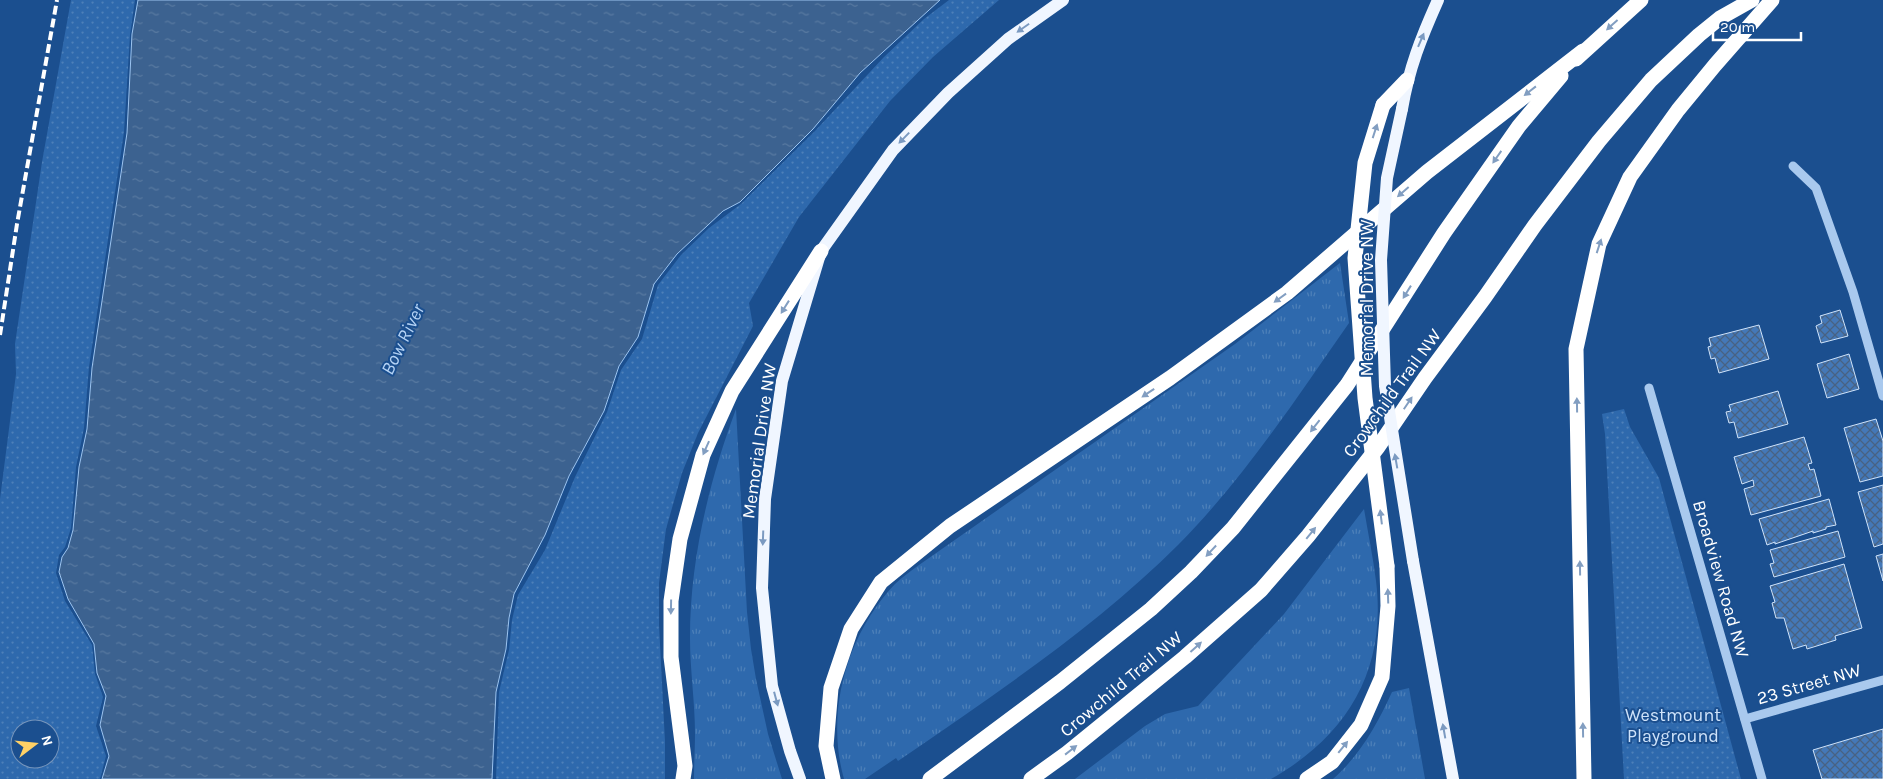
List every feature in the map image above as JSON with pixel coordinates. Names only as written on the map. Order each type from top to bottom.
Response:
[{"type":"highway","points":[[833,779],[826,746],[832,688],[850,630],[881,582],[950,526],[1170,378],[1287,293],[1427,172],[1583,51],[1641,0]]},
{"type":"highway","name":"Crowchild Trail NW","points":[[1031,779],[1068,753],[1186,657],[1260,590],[1308,536],[1378,447],[1535,225],[1599,141],[1651,80],[1699,34],[1720,18],[1752,0]]},
{"type":"highway","points":[[1584,779],[1576,349],[1599,244],[1630,178],[1672,118],[1715,64],[1772,0]]},
{"type":"highway","points":[[930,779],[1060,682],[1151,609],[1191,572],[1233,528],[1347,385],[1444,233],[1519,126],[1583,51]]},
{"type":"highway","points":[[1307,779],[1332,762],[1361,725],[1382,677],[1388,606],[1387,566],[1365,398],[1355,258],[1364,163],[1383,105],[1407,80]]},
{"type":"highway","points":[[683,779],[685,766],[671,657],[671,601],[680,539],[703,456],[732,391],[821,251]]},
{"type":"main road","name":"Memorial Drive NW","points":[[800,779],[790,751],[772,686],[762,588],[765,499],[782,381],[821,251],[892,150],[948,93],[1008,38],[1063,0]]},
{"type":"main road","name":"Memorial Drive NW","points":[[1438,0],[1412,62],[1407,80],[1386,178],[1381,260],[1385,386],[1453,779]]},
{"type":"street","points":[[1793,166],[1816,188],[1853,292],[1883,396]]},
{"type":"street","name":"Broadview Road NW","points":[[1649,388],[1762,779]]},
{"type":"street","name":"23 Street NW","points":[[1745,719],[1883,680]]},
{"type":"green space","points":[[71,0],[135,0],[130,35],[124,132],[89,367],[84,428],[76,467],[71,528],[65,547],[59,555],[56,573],[65,601],[92,645],[95,674],[103,697],[96,726],[106,756],[100,779],[0,779],[0,499],[16,374],[15,344],[42,162]]},
{"type":"green space","points":[[949,0],[999,0],[933,57],[890,101],[799,217],[749,303],[753,326],[698,433],[682,473],[666,529],[659,583],[665,779],[496,779],[499,692],[509,650],[512,620],[518,595],[545,550],[575,477],[607,412],[621,370],[642,339],[658,285],[681,255],[709,228],[741,204],[815,131],[884,57],[924,19]]},
{"type":"green space","points":[[1340,263],[1349,323],[1247,465],[1203,519],[1179,544],[1147,575],[1079,632],[971,711],[898,761],[896,758],[865,779],[844,779],[837,727],[844,675],[864,626],[878,604],[895,584],[919,565],[1235,344]]},
{"type":"green space","points":[[736,409],[747,612],[751,649],[768,734],[782,779],[694,779],[695,721],[690,638],[693,579],[703,521],[717,464]]},
{"type":"green space","name":"Westmount Playground","points":[[1624,409],[1630,427],[1659,478],[1741,779],[1624,779],[1605,434],[1602,414]]},
{"type":"green space","points":[[1364,509],[1376,581],[1378,613],[1375,643],[1368,671],[1356,697],[1341,721],[1321,742],[1298,762],[1271,779],[1075,779],[1145,726],[1165,714],[1198,706],[1284,614]]},
{"type":"green space","points":[[1409,688],[1425,779],[1333,779],[1360,750],[1392,692]]},
{"type":"water","name":"Bow River","points":[[138,0],[940,0],[860,73],[813,129],[740,202],[723,211],[677,254],[654,284],[638,337],[619,366],[604,411],[569,476],[545,535],[514,594],[506,649],[496,692],[492,779],[102,779],[109,756],[100,725],[106,696],[97,673],[94,644],[68,599],[59,572],[62,557],[68,548],[73,530],[79,467],[87,429],[92,368],[127,133],[132,34]]},
{"type":"building","points":[[1840,310],[1848,336],[1821,343],[1816,326],[1822,323],[1820,316]]},
{"type":"building","points":[[1759,325],[1769,359],[1719,373],[1715,358],[1711,359],[1708,347],[1711,346],[1709,338]]},
{"type":"building","points":[[1849,354],[1859,389],[1827,398],[1817,364]]},
{"type":"building","points":[[1778,391],[1788,424],[1738,438],[1734,422],[1729,423],[1726,412],[1731,411],[1729,405]]},
{"type":"building","points":[[1876,419],[1883,441],[1883,476],[1860,482],[1844,428]]},
{"type":"building","points":[[1804,437],[1812,463],[1808,464],[1810,470],[1814,469],[1821,496],[1751,515],[1744,489],[1754,486],[1753,480],[1742,484],[1734,457]]},
{"type":"building","points":[[1883,485],[1883,544],[1874,547],[1858,492]]},
{"type":"building","points":[[1829,499],[1836,525],[1767,545],[1759,519]]},
{"type":"building","points":[[1838,531],[1845,557],[1774,577],[1770,564],[1774,563],[1770,550]]},
{"type":"building","points":[[1883,554],[1883,581],[1876,556]]},
{"type":"building","points":[[1844,564],[1862,628],[1835,636],[1836,640],[1807,649],[1806,645],[1793,649],[1784,618],[1776,618],[1772,603],[1775,602],[1770,586]]},
{"type":"building","points":[[1883,729],[1883,779],[1822,779],[1813,750]]},
{"type":"railway","points":[[0,335],[17,224],[57,0]]}]
